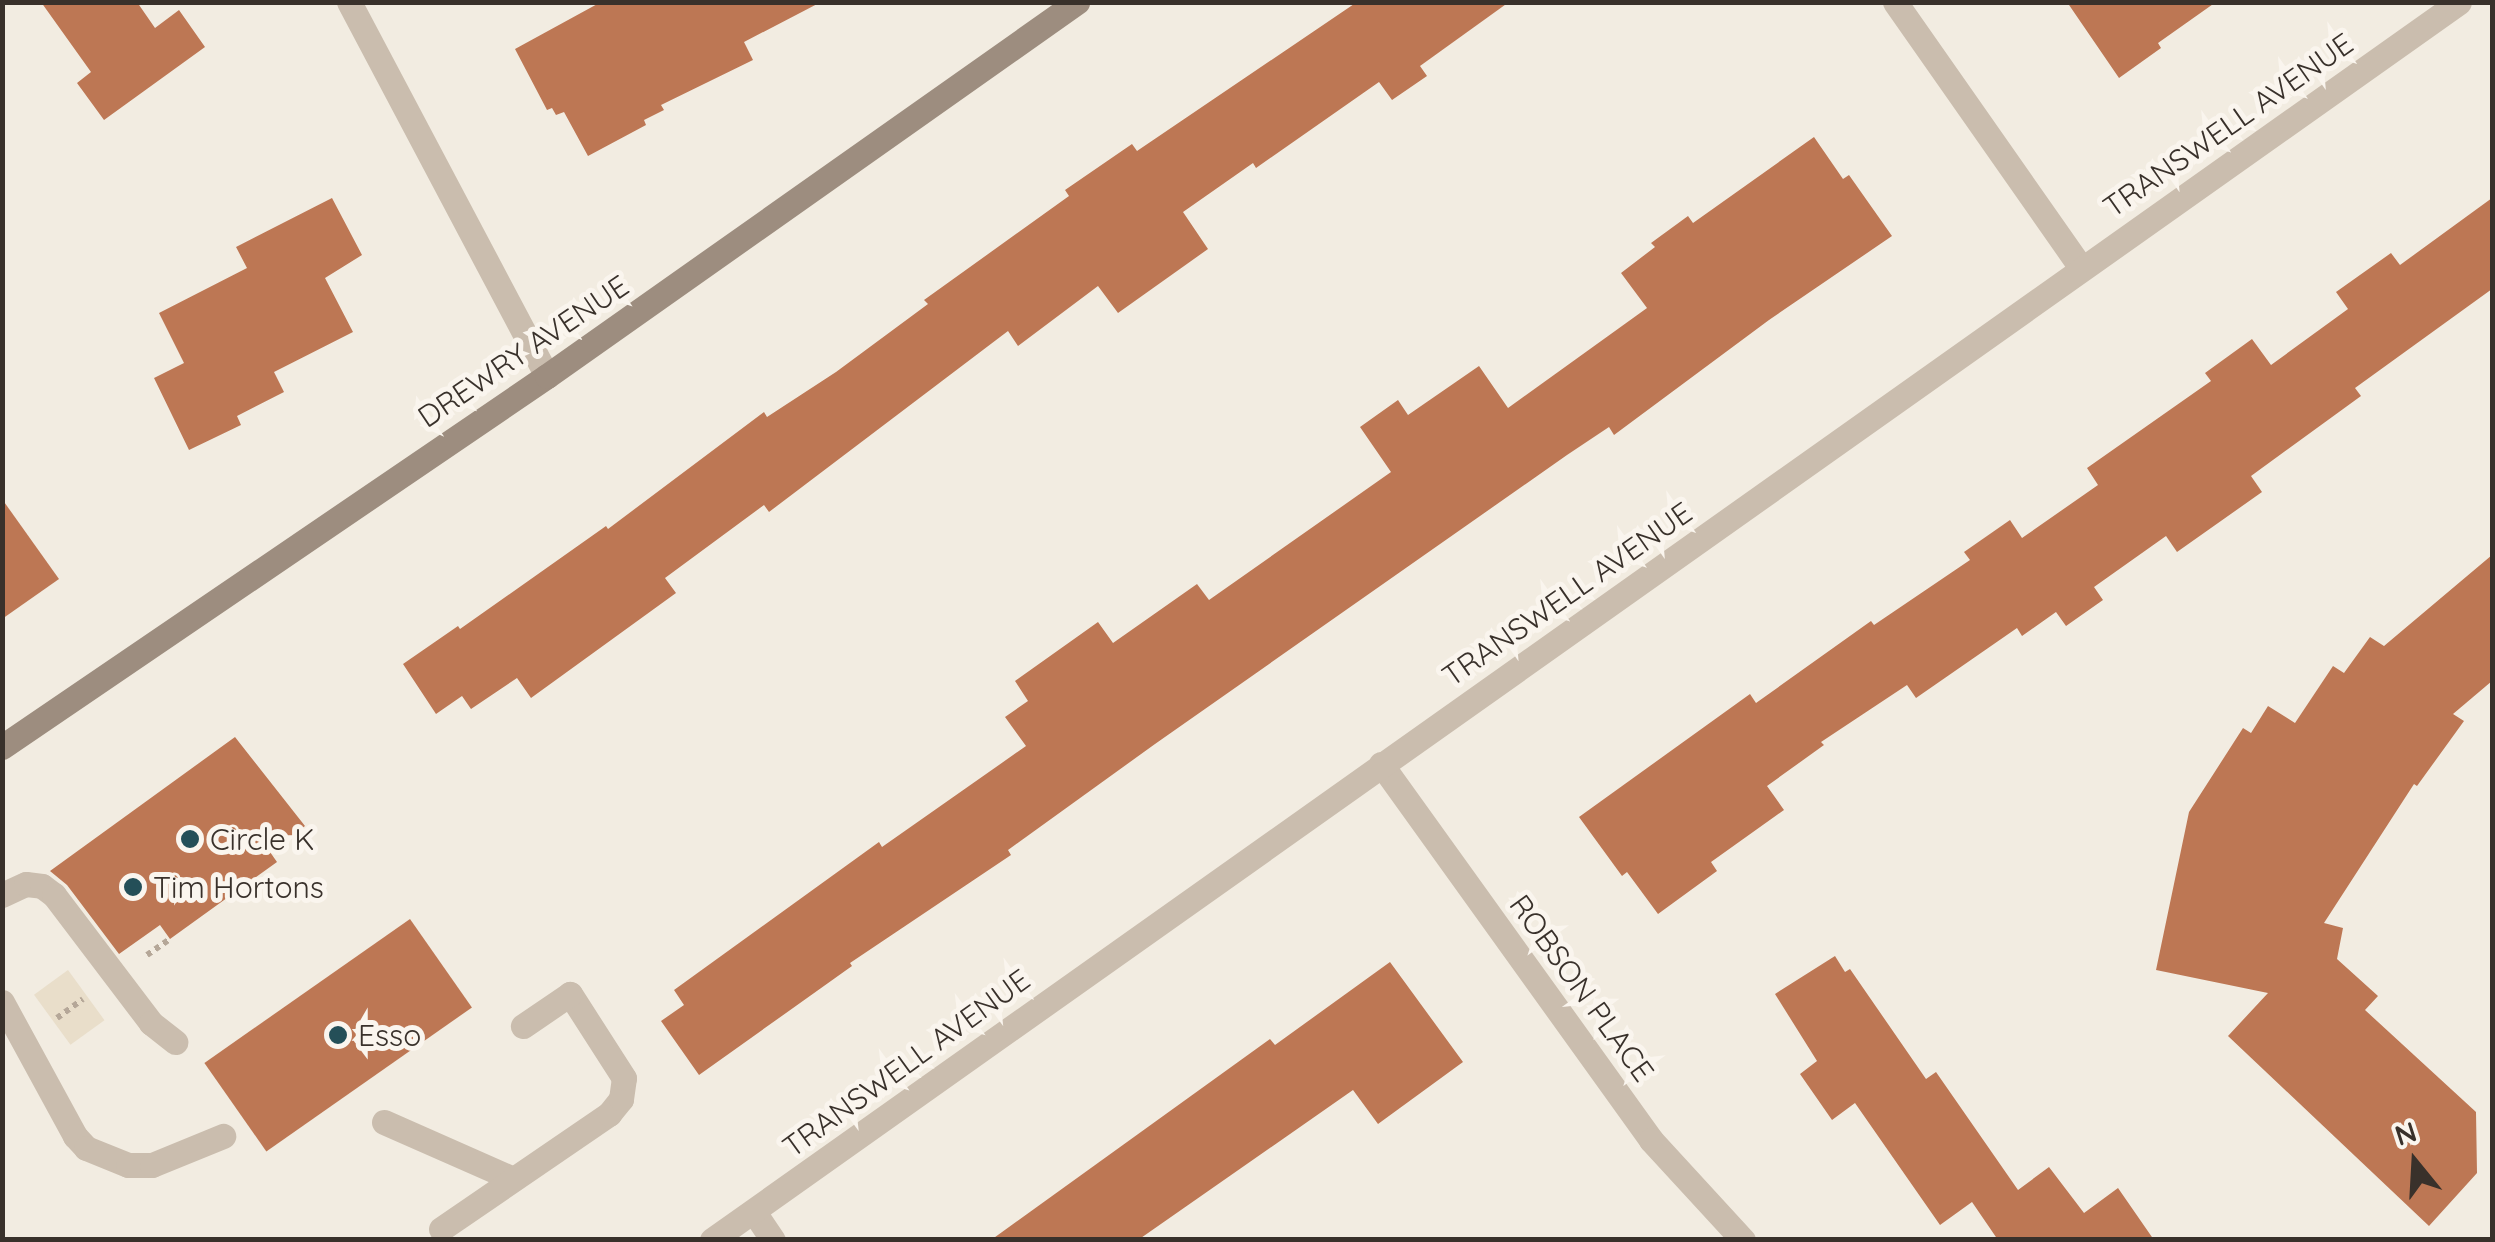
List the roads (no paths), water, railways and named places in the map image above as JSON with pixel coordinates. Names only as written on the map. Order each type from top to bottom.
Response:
[{"type":"street","points":[[349,2],[547,376]]},
{"type":"street","name":"DREWRY AVENUE","points":[[2,747],[547,376],[1077,2]]},
{"type":"street","points":[[1895,2],[2081,268]]},
{"type":"street","name":"TRANSWELL AVENUE","points":[[712,1240],[2460,2]]},
{"type":"street","name":"ROBSON PLACE","points":[[1381,764],[1651,1140],[1744,1240]]},
{"type":"street","points":[[2,895],[26,884],[42,886],[54,895],[151,1022],[175,1042]]},
{"type":"street","points":[[441,1228],[609,1114],[620,1098],[624,1078],[570,994],[524,1026]]},
{"type":"street","points":[[2,1002],[86,1148],[128,1164],[152,1166],[223,1136]]},
{"type":"street","points":[[384,1122],[513,1179]]},
{"type":"street","points":[[754,1212],[773,1240]]},
{"type":"place","name":"Circle K","points":[[190,839]]},
{"type":"place","name":"Tim Hortons","points":[[133,887]]},
{"type":"place","name":"Esso","points":[[338,1035]]}]
